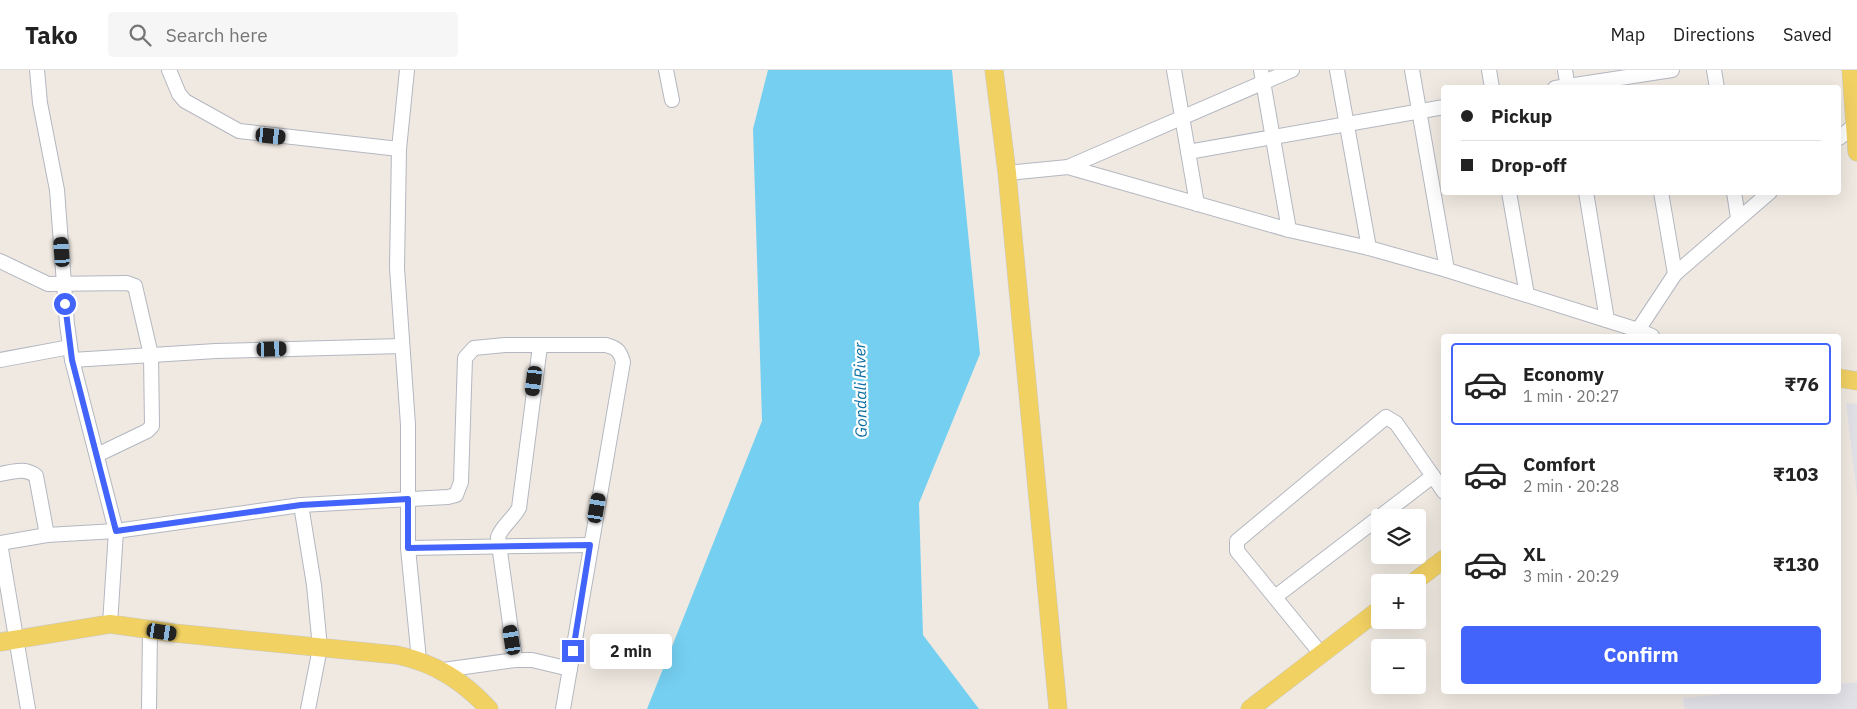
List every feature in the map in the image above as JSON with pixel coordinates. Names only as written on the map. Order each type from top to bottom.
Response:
[{"type":"main road","points":[[994,70],[1007,173],[1058,709]]},
{"type":"main road","points":[[1851,70],[1857,152]]},
{"type":"main road","points":[[1841,378],[1857,381]]},
{"type":"main road","points":[[1424,574],[1441,561]]},
{"type":"main road","points":[[1250,709],[1371,616]]},
{"type":"main road","points":[[0,642],[110,624],[150,630],[397,655],[419,660],[443,670],[467,687],[490,709]]},
{"type":"street","points":[[37,70],[40,102],[57,190],[63,284],[71,354],[116,531],[110,624]]},
{"type":"street","points":[[169,70],[179,94],[185,101],[239,131],[400,149]]},
{"type":"street","points":[[407,70],[400,149],[397,268],[408,424],[408,548],[419,660]]},
{"type":"street","points":[[666,70],[672,100]]},
{"type":"street","points":[[1174,70],[1197,204]]},
{"type":"street","points":[[1007,173],[1068,167],[1182,118],[1262,76],[1292,70]]},
{"type":"street","points":[[1337,70],[1369,248]]},
{"type":"street","points":[[1412,70],[1447,270]]},
{"type":"street","points":[[1489,70],[1492,85]]},
{"type":"street","points":[[1564,85],[1565,70]]},
{"type":"street","points":[[1581,85],[1642,78],[1672,70]]},
{"type":"street","points":[[1714,70],[1716,85]]},
{"type":"street","points":[[1262,76],[1289,230]]},
{"type":"street","points":[[1188,152],[1441,108]]},
{"type":"street","points":[[1841,136],[1855,125]]},
{"type":"street","points":[[1068,167],[1289,230],[1369,248],[1447,270],[1647,334]]},
{"type":"street","points":[[1510,195],[1527,295]]},
{"type":"street","points":[[1586,195],[1607,320]]},
{"type":"street","points":[[1662,195],[1675,274]]},
{"type":"street","points":[[1734,195],[1738,218]]},
{"type":"street","points":[[1638,330],[1675,274],[1766,195]]},
{"type":"street","points":[[0,261],[41,282],[63,284],[128,283],[135,286],[151,355],[152,426],[147,431],[97,455]]},
{"type":"street","points":[[28,709],[0,543],[47,535],[116,531],[301,505],[456,495],[459,489],[466,358],[468,352],[474,348],[505,345],[606,345],[615,347],[621,353],[623,362],[563,709]]},
{"type":"street","points":[[0,360],[71,354],[151,355],[216,351],[402,346]]},
{"type":"street","points":[[515,660],[498,546],[500,531],[515,516],[519,508],[540,346]]},
{"type":"street","points":[[1322,655],[1237,551],[1237,541],[1363,437],[1380,420],[1386,417],[1396,422],[1441,488]]},
{"type":"street","points":[[0,474],[23,470],[31,472],[36,476],[47,535]]},
{"type":"street","points":[[1275,597],[1433,476]]},
{"type":"street","points":[[301,505],[314,585],[320,648],[308,709]]},
{"type":"street","points":[[408,548],[590,545]]},
{"type":"street","points":[[148,709],[150,630]]},
{"type":"street","points":[[443,670],[515,660],[532,660],[570,669]]},
{"type":"shaded area","points":[[1846,403],[1857,404],[1857,496]]},
{"type":"shaded area","points":[[1857,682],[1857,709],[1684,709],[1683,698],[1725,694],[1841,694],[1841,684]]},
{"type":"water","name":"Gondali River","points":[[768,70],[952,70],[980,354],[919,503],[923,635],[979,709],[647,709],[762,421],[753,129]]},
{"type":"route","points":[[65,304],[72,360],[116,531],[301,505],[408,499],[408,548],[590,545],[573,651]]}]
